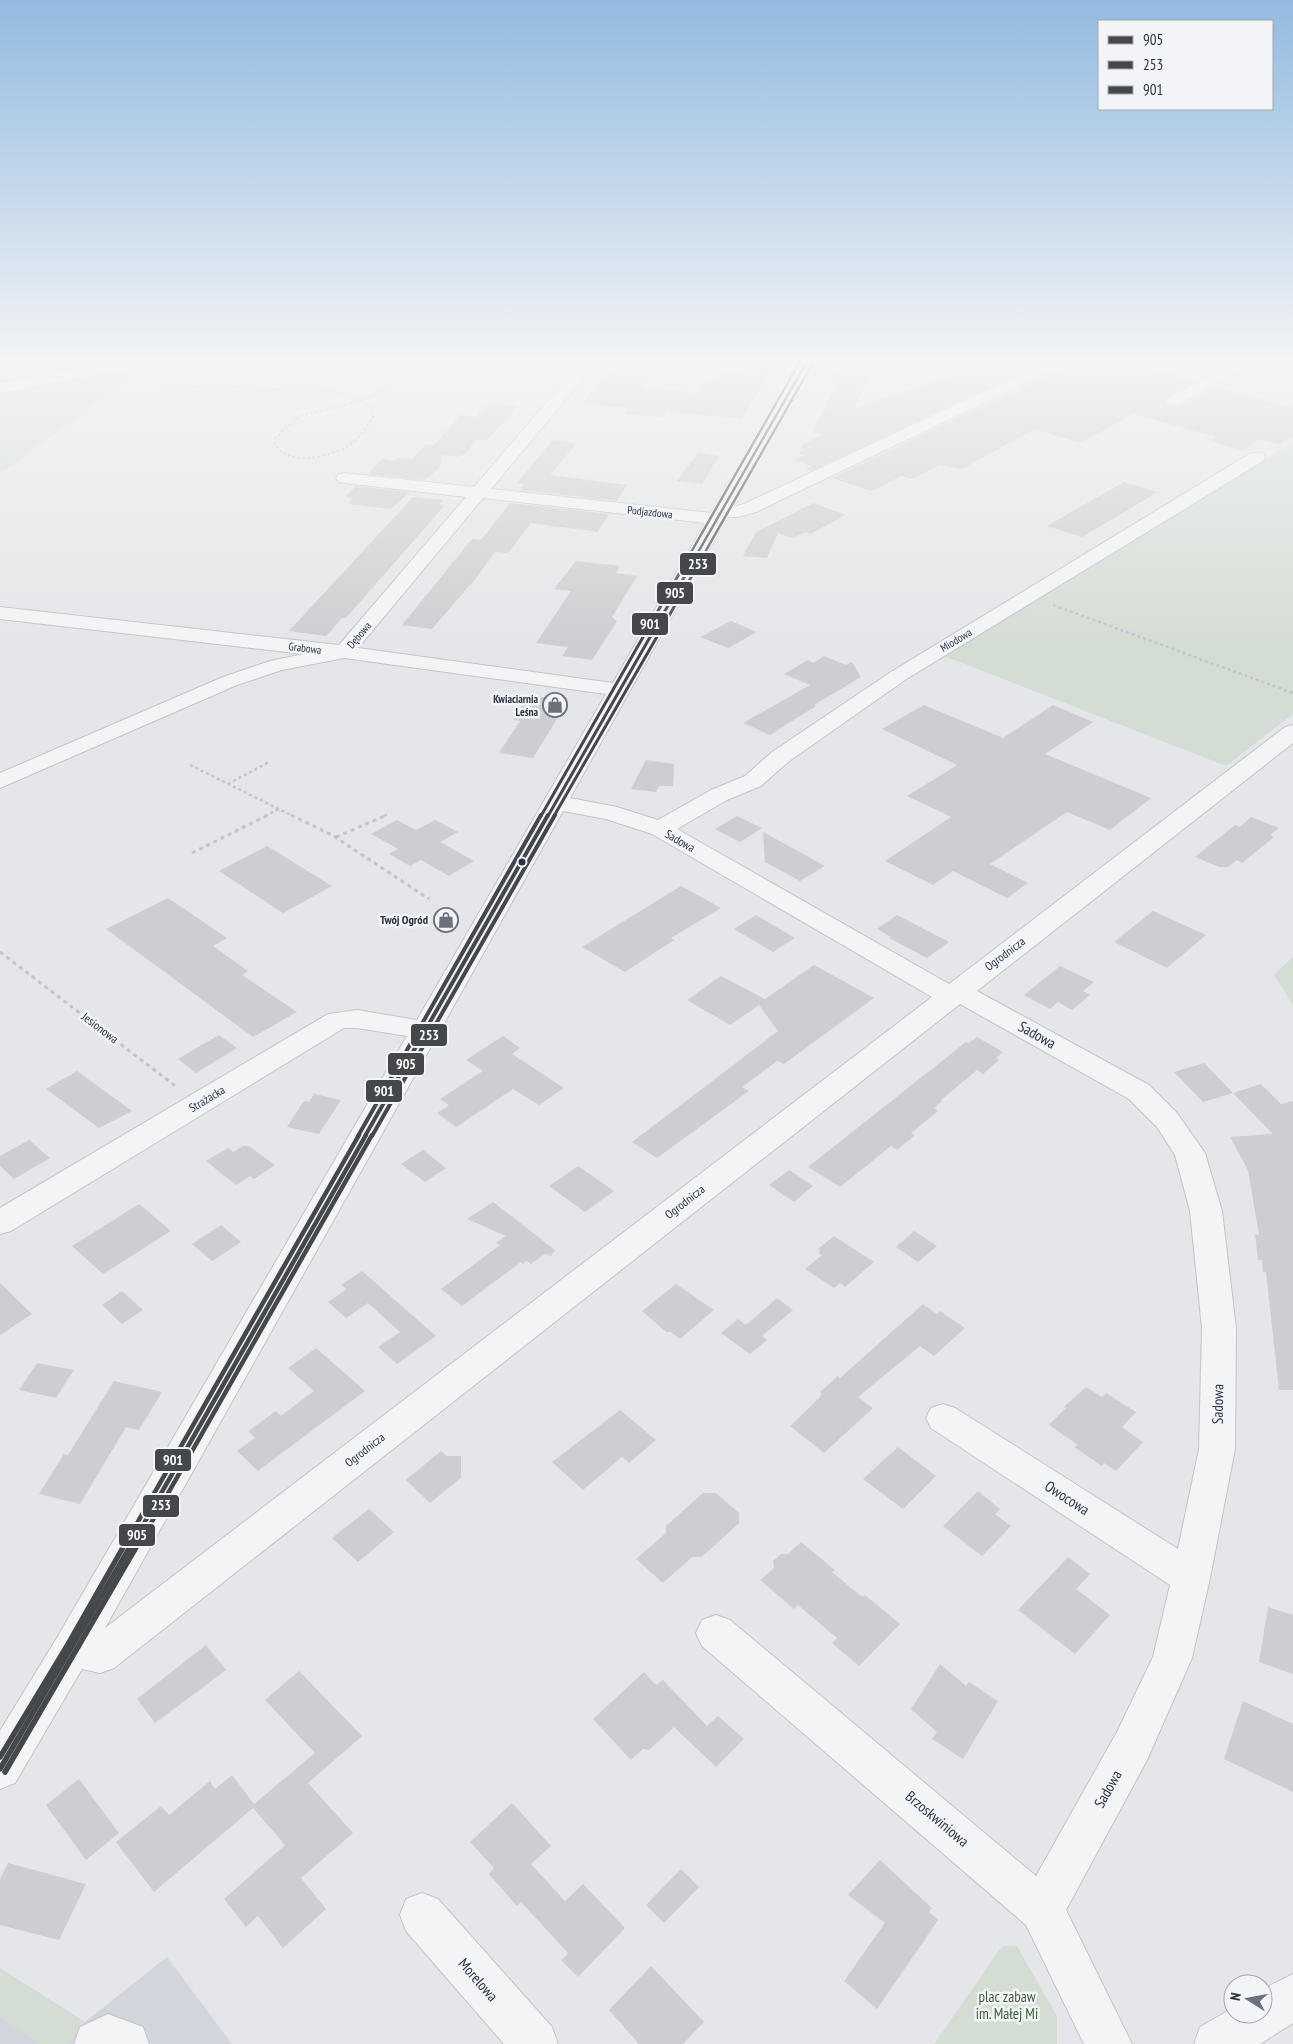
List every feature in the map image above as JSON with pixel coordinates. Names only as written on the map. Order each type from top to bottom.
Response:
[{"type":"street","name":"Dębowa","points":[[0,781],[230,680],[277,665],[344,652],[513,453]]},
{"type":"street","points":[[0,1769],[72,1649],[620,690],[719,516],[752,453]]},
{"type":"street","name":"Podjazdowa","points":[[345,478],[719,516],[750,508],[865,453]]},
{"type":"street","name":"Miodowa","points":[[660,829],[719,795],[753,781],[780,756],[898,676],[1257,457]]},
{"type":"street","name":"Grabowa","points":[[0,628],[9,614],[344,652],[620,690]]},
{"type":"street","name":"Ogrodnicza","points":[[72,1649],[100,1654],[1293,732]]},
{"type":"street","name":"Sadowa","points":[[555,803],[580,806],[641,821],[660,829],[953,994],[1140,1092],[1167,1120],[1190,1152],[1206,1212],[1219,1328],[1217,1449],[1191,1578],[1172,1658],[1132,1746],[1042,1909]]},
{"type":"street","name":"Strażacka","points":[[0,1223],[338,1020],[357,1019],[425,1030]]},
{"type":"street","name":"Owocowa","points":[[943,1418],[1191,1578]]},
{"type":"street","name":"Brzoskwiniowa","points":[[716,1633],[1042,1909],[1109,2044]]},
{"type":"street","name":"Morelowa","points":[[422,1915],[534,2044]]},
{"type":"street","points":[[1217,2044],[1293,1997]]},
{"type":"street","points":[[97,2044],[108,2037],[126,2044]]},
{"type":"path","points":[[281,453],[300,457],[320,456],[329,453]]},
{"type":"path","points":[[1029,596],[1293,693]]},
{"type":"path","points":[[227,784],[269,762]]},
{"type":"path","points":[[190,766],[335,837],[428,899]]},
{"type":"path","points":[[192,853],[279,810]]},
{"type":"path","points":[[335,837],[388,814]]},
{"type":"path","name":"Jesionowa","points":[[0,952],[200,1104]]},
{"type":"shaded area","points":[[167,1957],[232,2044],[0,2044],[0,1968],[85,2022]]},
{"type":"green space","points":[[0,453],[28,453],[0,474]]},
{"type":"green space","points":[[1274,453],[1293,453],[1293,714],[1226,766],[942,655]]},
{"type":"green space","points":[[1293,957],[1293,1005],[1274,975]]},
{"type":"green space","name":"plac zabaw im. Małej Mi","points":[[1002,1946],[1017,1946],[1057,2016],[1057,2044],[934,2044]]},
{"type":"green space","points":[[0,1968],[85,2023],[67,2044],[41,2044],[0,2018]]},
{"type":"building","points":[[417,453],[465,453],[458,457],[442,455],[440,467],[425,480],[368,474],[382,459],[395,461],[398,458],[412,459]]},
{"type":"building","points":[[542,453],[568,453],[550,475],[627,485],[617,501],[520,490],[525,484],[517,483]]},
{"type":"building","points":[[698,453],[719,456],[702,484],[677,481]]},
{"type":"building","points":[[799,453],[848,453],[811,471],[806,469],[812,466],[794,460],[805,455]]},
{"type":"building","points":[[883,453],[990,453],[962,469],[940,465],[912,479],[901,476],[872,491],[832,478]]},
{"type":"building","points":[[1124,482],[1158,492],[1082,537],[1047,526]]},
{"type":"building","points":[[356,486],[410,492],[391,509],[348,504],[353,498],[345,497]]},
{"type":"building","points":[[413,497],[443,500],[439,504],[445,505],[346,618],[342,618],[326,636],[289,631]]},
{"type":"building","points":[[510,503],[609,514],[598,532],[531,523],[508,553],[495,552],[476,578],[432,629],[402,625],[472,539],[481,540]]},
{"type":"building","points":[[813,503],[846,515],[810,534],[806,532],[789,537],[778,533],[767,558],[743,556],[756,532]]},
{"type":"building","points":[[576,561],[620,566],[616,573],[637,576],[612,617],[617,621],[592,660],[562,656],[568,647],[536,643],[571,591],[554,589]]},
{"type":"building","points":[[731,621],[757,632],[728,648],[700,637]]},
{"type":"building","points":[[824,656],[846,665],[852,662],[861,677],[814,705],[816,706],[770,735],[743,723],[810,685],[784,674],[808,660],[813,663]]},
{"type":"building","points":[[529,695],[568,701],[533,758],[499,753],[520,721],[513,720]]},
{"type":"building","points":[[924,705],[1003,738],[1053,705],[1093,722],[1045,754],[1151,798],[1110,830],[1067,812],[990,864],[1028,883],[1007,898],[953,871],[933,885],[885,861],[951,817],[907,796],[957,765],[882,729]]},
{"type":"building","points":[[646,760],[674,764],[673,786],[659,786],[656,792],[631,789]]},
{"type":"building","points":[[737,816],[762,828],[740,842],[715,829]]},
{"type":"building","points":[[1251,817],[1279,828],[1270,835],[1274,837],[1242,863],[1237,860],[1228,867],[1219,867],[1195,857],[1235,825],[1240,827]]},
{"type":"building","points":[[397,820],[416,830],[435,820],[458,832],[440,842],[474,861],[449,876],[421,860],[410,866],[389,854],[398,849],[371,834]]},
{"type":"building","points":[[763,832],[825,866],[800,881],[765,862]]},
{"type":"building","points":[[267,846],[332,886],[283,913],[219,871]]},
{"type":"building","points":[[681,886],[721,908],[671,938],[674,940],[625,972],[582,947]]},
{"type":"building","points":[[168,898],[227,938],[213,946],[248,971],[242,975],[297,1012],[253,1037],[106,929]]},
{"type":"building","points":[[1153,911],[1206,935],[1167,968],[1114,942]]},
{"type":"building","points":[[756,915],[795,938],[773,952],[734,929]]},
{"type":"building","points":[[897,915],[949,942],[927,958],[889,938],[891,937],[877,929]]},
{"type":"building","points":[[814,965],[874,998],[784,1064],[777,1061],[742,1087],[749,1091],[657,1158],[632,1142],[778,1031],[759,1005],[730,1025],[687,1000],[721,976],[765,999]]},
{"type":"building","points":[[1060,966],[1094,982],[1083,991],[1090,995],[1072,1010],[1058,1002],[1050,1009],[1024,995]]},
{"type":"building","points":[[219,1035],[237,1048],[196,1073],[178,1059]]},
{"type":"building","points":[[503,1036],[520,1048],[512,1054],[564,1088],[539,1105],[513,1089],[456,1127],[437,1113],[449,1105],[440,1099],[483,1071],[466,1060]]},
{"type":"building","points":[[977,1037],[1003,1052],[996,1058],[999,1060],[983,1074],[977,1070],[941,1100],[934,1108],[938,1111],[911,1133],[915,1135],[897,1150],[891,1146],[840,1187],[808,1167],[966,1042],[969,1043]]},
{"type":"building","points":[[1204,1063],[1233,1093],[1203,1102],[1174,1072]]},
{"type":"building","points":[[77,1071],[132,1111],[99,1128],[46,1089]]},
{"type":"building","points":[[1261,1084],[1281,1104],[1293,1101],[1293,1390],[1279,1390],[1266,1272],[1263,1272],[1262,1260],[1258,1260],[1255,1234],[1259,1235],[1248,1170],[1230,1137],[1273,1134],[1233,1093]]},
{"type":"building","points":[[314,1094],[341,1100],[319,1134],[287,1127],[304,1101],[309,1102]]},
{"type":"building","points":[[29,1140],[50,1158],[14,1179],[0,1166],[0,1156]]},
{"type":"building","points":[[243,1146],[249,1146],[275,1165],[254,1179],[250,1176],[236,1185],[206,1161],[228,1148],[233,1152]]},
{"type":"building","points":[[423,1150],[446,1168],[425,1182],[401,1164]]},
{"type":"building","points":[[578,1166],[614,1191],[585,1212],[549,1186]]},
{"type":"building","points":[[789,1170],[813,1186],[794,1202],[769,1185]]},
{"type":"building","points":[[493,1202],[555,1250],[551,1256],[545,1254],[531,1264],[527,1261],[523,1264],[521,1262],[462,1306],[441,1289],[500,1245],[496,1243],[506,1236],[467,1219]]},
{"type":"building","points":[[139,1204],[171,1231],[103,1274],[72,1246]]},
{"type":"building","points":[[221,1225],[241,1242],[212,1261],[192,1244]]},
{"type":"building","points":[[914,1231],[937,1246],[918,1262],[896,1247]]},
{"type":"building","points":[[834,1236],[874,1262],[845,1287],[840,1283],[834,1288],[805,1269],[822,1255],[818,1253],[821,1251],[818,1249]]},
{"type":"building","points":[[362,1271],[436,1336],[397,1364],[378,1347],[400,1332],[368,1303],[346,1318],[328,1302],[347,1289],[341,1285]]},
{"type":"building","points":[[0,1283],[32,1314],[0,1335]]},
{"type":"building","points":[[676,1284],[714,1310],[680,1339],[671,1332],[666,1332],[642,1311]]},
{"type":"building","points":[[122,1291],[143,1310],[122,1324],[102,1305]]},
{"type":"building","points":[[777,1298],[793,1310],[762,1336],[767,1340],[750,1354],[721,1333],[738,1319],[746,1325]]},
{"type":"building","points":[[923,1304],[937,1314],[940,1311],[965,1328],[934,1356],[920,1346],[858,1397],[873,1408],[824,1453],[790,1426],[819,1398],[822,1393],[820,1392],[838,1376],[840,1378]]},
{"type":"building","points":[[316,1348],[365,1391],[258,1471],[237,1451],[255,1438],[248,1431],[276,1411],[281,1416],[314,1391],[288,1368]]},
{"type":"building","points":[[37,1363],[74,1370],[56,1398],[19,1390]]},
{"type":"building","points":[[114,1381],[162,1392],[139,1430],[126,1427],[80,1504],[39,1494],[64,1454],[68,1455]]},
{"type":"building","points":[[1086,1387],[1102,1397],[1106,1393],[1136,1412],[1122,1427],[1143,1442],[1116,1471],[1104,1463],[1102,1466],[1074,1447],[1078,1445],[1049,1425],[1066,1408],[1064,1407]]},
{"type":"building","points":[[620,1410],[656,1440],[629,1463],[622,1457],[583,1490],[552,1462]]},
{"type":"building","points":[[898,1447],[936,1476],[903,1509],[863,1479]]},
{"type":"building","points":[[441,1451],[447,1456],[461,1456],[461,1478],[430,1503],[406,1480]]},
{"type":"building","points":[[978,1491],[1000,1509],[995,1514],[1011,1526],[982,1556],[943,1526]]},
{"type":"building","points":[[703,1493],[716,1493],[739,1513],[739,1523],[702,1557],[692,1557],[663,1583],[636,1559],[666,1533],[666,1526]]},
{"type":"building","points":[[369,1509],[394,1532],[358,1562],[332,1538]]},
{"type":"building","points":[[801,1542],[835,1570],[832,1572],[862,1597],[865,1595],[900,1624],[859,1666],[832,1643],[837,1638],[798,1605],[794,1609],[760,1580],[774,1568],[773,1561],[781,1554],[788,1554]]},
{"type":"building","points":[[1068,1557],[1090,1574],[1076,1589],[1110,1615],[1075,1654],[1018,1610]]},
{"type":"building","points":[[1268,1607],[1293,1615],[1293,1674],[1259,1662]]},
{"type":"building","points":[[206,1645],[226,1670],[155,1723],[137,1699]]},
{"type":"building","points":[[940,1664],[966,1686],[969,1682],[998,1701],[963,1759],[932,1739],[937,1732],[911,1709]]},
{"type":"building","points":[[299,1671],[362,1736],[308,1783],[353,1833],[301,1878],[326,1909],[283,1948],[258,1916],[246,1927],[224,1899],[285,1845],[253,1808],[154,1892],[116,1842],[161,1806],[169,1815],[210,1781],[215,1789],[232,1775],[254,1804],[315,1753],[265,1700]]},
{"type":"building","points":[[644,1672],[656,1685],[663,1680],[707,1726],[718,1716],[744,1739],[716,1767],[674,1727],[649,1750],[643,1749],[631,1760],[593,1719]]},
{"type":"building","points":[[1243,1701],[1293,1724],[1293,1792],[1224,1759]]},
{"type":"building","points":[[79,1779],[119,1833],[86,1860],[46,1805]]},
{"type":"building","points":[[512,1803],[551,1846],[531,1864],[565,1901],[583,1884],[625,1928],[578,1977],[561,1960],[568,1953],[521,1902],[517,1906],[489,1874],[494,1868],[470,1842]]},
{"type":"building","points":[[880,1860],[932,1908],[929,1912],[938,1920],[877,2009],[844,1981],[885,1923],[848,1895]]},
{"type":"building","points":[[8,1863],[86,1884],[59,1940],[0,1925],[0,1879]]},
{"type":"building","points":[[681,1869],[699,1887],[664,1923],[646,1905]]},
{"type":"building","points":[[651,1966],[704,2022],[683,2044],[639,2044],[609,2010]]},
{"type":"transit line","name":"901","points":[[0,1757],[67,1646],[748,453]]},
{"type":"transit line","name":"905","points":[[0,1769],[72,1649],[755,453]]},
{"type":"transit line","name":"253","points":[[5,1772],[77,1652],[761,453]]},
{"type":"place","name":"Kwiaciarnia Leśna","points":[[555,705]]},
{"type":"place","name":"Twój Ogród","points":[[446,920]]}]
